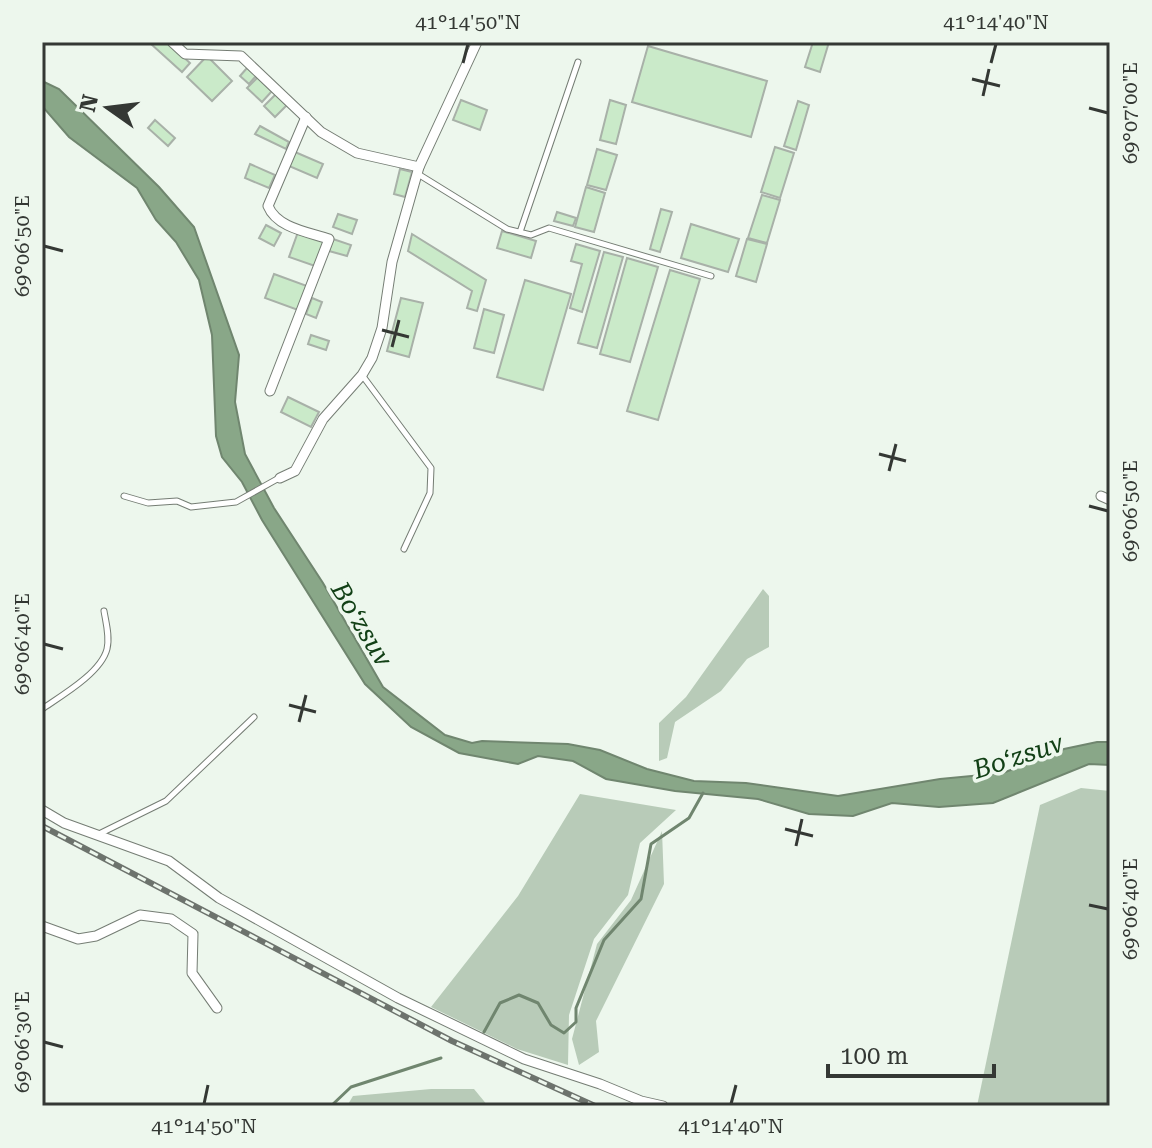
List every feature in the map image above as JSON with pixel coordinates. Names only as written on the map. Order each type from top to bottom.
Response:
[{"type":"street","points":[[172,42],[185,54],[241,56],[321,132],[357,153],[418,170]]},
{"type":"street","points":[[280,478],[295,471],[323,419],[362,375],[372,358],[382,328],[392,262],[418,170],[477,42]]},
{"type":"street","points":[[270,391],[329,239],[279,222],[268,206],[306,117]]},
{"type":"street","points":[[42,810],[64,823],[169,861],[219,898],[398,998],[482,1039],[524,1059],[663,1106]]},
{"type":"street","points":[[42,926],[78,939],[96,936],[140,915],[171,919],[193,934],[192,973],[217,1008]]},
{"type":"lane","points":[[520,232],[578,62]]},
{"type":"lane","points":[[418,170],[507,229],[531,235],[549,228],[711,276]]},
{"type":"lane","points":[[362,375],[431,468],[430,493],[404,549]]},
{"type":"lane","points":[[124,496],[148,503],[177,501],[191,507],[236,502],[280,478]]},
{"type":"lane","points":[[42,709],[83,682],[107,651],[104,611]]},
{"type":"lane","points":[[95,835],[166,801],[254,717]]},
{"type":"shaded area","points":[[42,81],[59,89],[159,187],[194,227],[239,355],[235,402],[245,454],[274,508],[323,583],[383,687],[445,735],[472,743],[568,744],[600,750],[647,769],[694,781],[746,783],[838,796],[940,779],[1003,773],[1064,749],[1097,742],[1110,742],[1110,765],[1089,764],[993,803],[939,807],[892,803],[853,816],[809,814],[758,799],[675,791],[606,779],[573,761],[538,756],[518,764],[459,753],[411,727],[365,684],[262,520],[242,482],[222,457],[216,436],[212,335],[199,280],[137,188],[69,137],[42,106]]},
{"type":"shaded area","points":[[763,589],[769,596],[769,647],[747,659],[721,691],[675,722],[667,758],[659,761],[659,723],[686,697]]},
{"type":"shaded area","points":[[1081,788],[1110,791],[1110,1106],[977,1106],[1040,805]]},
{"type":"shaded area","points":[[580,794],[676,810],[640,843],[628,895],[594,939],[569,1015],[568,1065],[517,1049],[431,1007],[518,896]]},
{"type":"shaded area","points":[[662,831],[664,884],[596,1021],[599,1052],[579,1065],[572,1039],[597,944],[631,900]]},
{"type":"shaded area","points":[[431,1089],[474,1089],[488,1106],[347,1106],[353,1096]]},
{"type":"building","points":[[167,42],[190,63],[182,72],[151,44]]},
{"type":"building","points":[[813,42],[829,42],[820,72],[805,67]]},
{"type":"building","points":[[648,46],[767,81],[751,137],[632,102]]},
{"type":"building","points":[[207,56],[232,81],[212,101],[187,77]]},
{"type":"building","points":[[247,68],[256,76],[249,84],[240,76]]},
{"type":"building","points":[[258,77],[272,91],[262,102],[247,88]]},
{"type":"building","points":[[276,94],[287,105],[275,117],[264,106]]},
{"type":"building","points":[[461,100],[487,110],[480,130],[453,120]]},
{"type":"building","points":[[610,100],[626,105],[616,144],[600,140]]},
{"type":"building","points":[[798,101],[809,105],[796,150],[784,146]]},
{"type":"building","points":[[155,120],[175,138],[168,146],[148,128]]},
{"type":"building","points":[[260,126],[289,142],[286,149],[255,134]]},
{"type":"building","points":[[775,147],[794,153],[780,198],[761,192]]},
{"type":"building","points":[[597,149],[617,155],[606,190],[587,185]]},
{"type":"building","points":[[295,152],[323,164],[317,178],[289,166]]},
{"type":"building","points":[[250,164],[275,175],[269,188],[245,178]]},
{"type":"building","points":[[400,169],[412,172],[405,197],[394,194]]},
{"type":"building","points":[[586,187],[605,193],[594,232],[575,227]]},
{"type":"building","points":[[762,195],[780,200],[767,243],[748,238]]},
{"type":"building","points":[[661,209],[672,212],[660,252],[650,249]]},
{"type":"building","points":[[557,212],[576,218],[573,226],[554,221]]},
{"type":"building","points":[[338,214],[357,220],[352,234],[333,227]]},
{"type":"building","points":[[691,224],[739,239],[728,272],[681,258]]},
{"type":"building","points":[[266,225],[281,233],[274,246],[259,238]]},
{"type":"building","points":[[502,231],[536,241],[531,258],[497,248]]},
{"type":"building","points":[[298,232],[324,241],[315,266],[289,257]]},
{"type":"building","points":[[412,234],[486,280],[477,311],[467,308],[472,291],[408,251]]},
{"type":"building","points":[[333,239],[351,245],[347,256],[329,251]]},
{"type":"building","points":[[747,239],[767,244],[756,282],[736,276]]},
{"type":"building","points":[[576,244],[600,251],[582,312],[570,308],[582,264],[571,261]]},
{"type":"building","points":[[604,252],[623,257],[597,348],[578,343]]},
{"type":"building","points":[[627,258],[658,267],[630,362],[600,354]]},
{"type":"building","points":[[670,270],[700,279],[658,420],[627,411]]},
{"type":"building","points":[[274,274],[307,286],[298,310],[265,298]]},
{"type":"building","points":[[525,280],[571,294],[543,390],[497,377]]},
{"type":"building","points":[[312,298],[322,302],[316,318],[306,314]]},
{"type":"building","points":[[401,298],[423,303],[409,357],[387,351]]},
{"type":"building","points":[[484,309],[504,315],[494,353],[474,348]]},
{"type":"building","points":[[311,335],[329,341],[326,350],[308,344]]},
{"type":"building","points":[[288,397],[319,412],[311,427],[281,412]]},
{"type":"waterway","points":[[484,1032],[500,1003],[519,995],[538,1003],[551,1025],[564,1033],[576,1022],[576,1008],[604,940],[641,899],[651,844],[689,818],[703,793]]},
{"type":"waterway","points":[[331,1106],[351,1087],[441,1058]]},
{"type":"railway","points":[[42,826],[452,1041],[595,1106]]},
{"type":"water label","name":"Boʻzsuv","points":[[362,624]]},
{"type":"water label","name":"Boʻzsuv","points":[[1018,756]]}]
